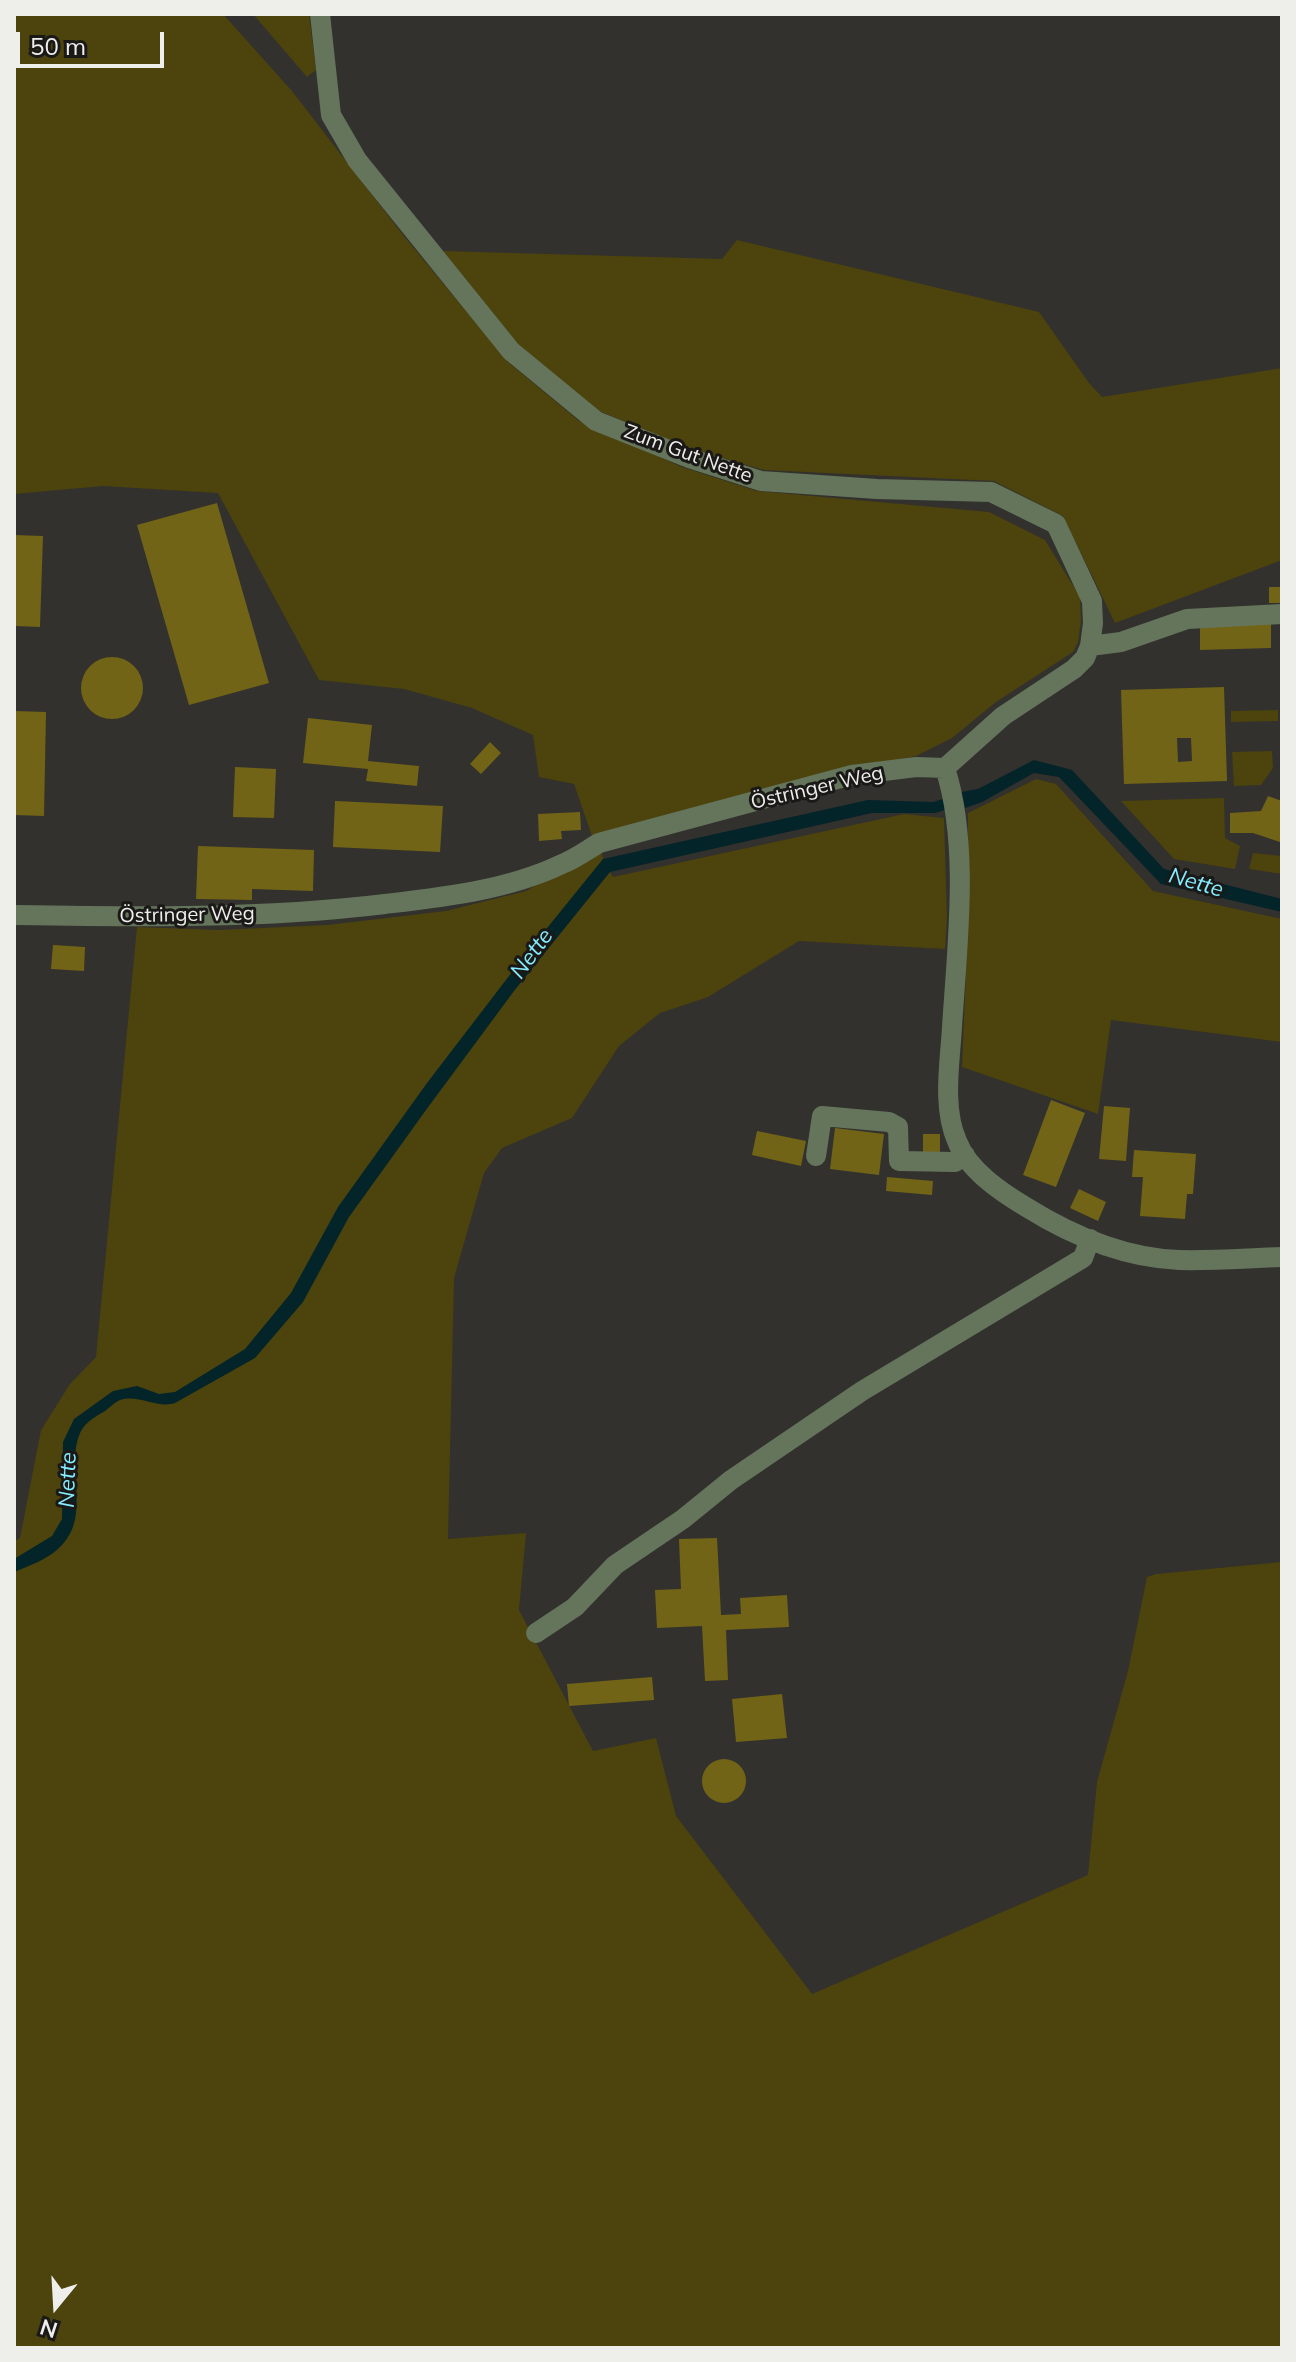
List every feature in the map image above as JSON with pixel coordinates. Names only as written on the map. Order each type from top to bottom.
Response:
[{"type":"street","name":"Zum Gut Nette","points":[[320,14],[331,115],[357,160],[511,351],[596,421],[689,458],[761,481],[877,489],[991,492],[1056,524],[1092,601],[1090,646]]},
{"type":"street","points":[[1282,614],[1187,619],[1121,642],[1090,646],[1085,658],[1074,669],[1003,716],[947,777],[957,833],[958,918],[948,1084],[953,1127],[957,1143],[965,1155],[1008,1196],[1051,1222],[1090,1239],[1141,1255],[1177,1260],[1282,1257]]},
{"type":"street","name":"Östringer Weg","points":[[14,915],[220,916],[329,911],[447,896],[521,880],[563,864],[599,843],[852,775],[916,767],[947,777]]},
{"type":"street","points":[[816,1156],[822,1116],[889,1122],[898,1127],[899,1161],[955,1162],[965,1155]]},
{"type":"street","points":[[536,1633],[575,1607],[615,1565],[683,1519],[731,1480],[862,1391],[1083,1258],[1090,1239]]},
{"type":"shaded area","points":[[14,14],[223,14],[292,91],[403,235],[508,362],[579,421],[682,467],[757,491],[989,512],[1045,540],[1080,597],[1081,621],[1073,652],[996,702],[952,738],[916,756],[854,768],[592,836],[574,784],[539,777],[533,735],[472,708],[404,689],[319,680],[218,493],[103,486],[14,494]]},
{"type":"shaded area","points":[[253,14],[309,14],[316,70],[307,77]]},
{"type":"shaded area","points":[[737,240],[1039,312],[1102,397],[1282,368],[1282,560],[1115,623],[1063,516],[994,481],[764,470],[691,449],[599,411],[517,343],[443,251],[722,259]]},
{"type":"shaded area","points":[[1278,710],[1278,721],[1231,722],[1231,711]]},
{"type":"shaded area","points":[[1272,751],[1273,768],[1261,785],[1234,786],[1232,752]]},
{"type":"shaded area","points":[[1036,779],[1056,784],[1153,891],[1282,919],[1282,1042],[1111,1020],[1098,1114],[962,1067],[968,921],[968,813]]},
{"type":"shaded area","points":[[1224,798],[1225,838],[1240,846],[1235,869],[1174,859],[1121,801]]},
{"type":"shaded area","points":[[904,814],[944,818],[945,949],[799,941],[708,997],[660,1013],[619,1046],[572,1118],[502,1148],[484,1173],[454,1278],[448,1539],[526,1533],[519,1610],[593,1751],[656,1738],[676,1816],[812,1994],[1088,1875],[1097,1782],[1128,1671],[1147,1577],[1282,1562],[1282,2348],[14,2348],[14,1541],[20,1538],[41,1430],[70,1384],[96,1357],[137,927],[219,930],[327,925],[446,911],[526,891],[600,847],[605,865],[613,877]]},
{"type":"shaded area","points":[[1253,853],[1282,856],[1282,874],[1249,869]]},
{"type":"water","name":"Nette","points":[[1034,760],[1072,770],[1164,869],[1282,899],[1282,912],[1161,884],[1059,777],[1034,773],[965,808],[961,792],[978,789]]},
{"type":"water","name":"Nette","points":[[946,798],[948,809],[935,813],[872,813],[610,872],[514,991],[349,1217],[303,1302],[255,1358],[175,1403],[120,1400],[88,1422],[81,1431],[77,1445],[77,1505],[71,1533],[51,1554],[14,1572],[14,1559],[52,1536],[62,1519],[63,1442],[74,1419],[113,1391],[137,1386],[159,1394],[175,1392],[245,1349],[291,1293],[338,1207],[427,1083],[603,859],[868,800],[933,802]]},
{"type":"building","points":[[217,503],[269,683],[189,705],[137,525]]},
{"type":"building","points":[[14,535],[43,536],[40,627],[14,626]]},
{"type":"building","points":[[1269,587],[1282,587],[1282,603],[1269,603]]},
{"type":"building","points":[[1271,623],[1271,648],[1200,650],[1200,625]]},
{"type":"building","points":[[106,657],[118,657],[134,666],[141,676],[141,700],[134,710],[118,719],[106,719],[86,705],[81,694],[81,682],[95,662]]},
{"type":"building","points":[[1224,687],[1227,781],[1124,784],[1121,690]],"holes":[[[1177,738],[1191,738],[1192,761],[1178,762]]]},
{"type":"building","points":[[14,711],[46,712],[44,816],[14,815]]},
{"type":"building","points":[[308,718],[372,725],[368,761],[419,766],[417,786],[366,781],[368,769],[303,763]]},
{"type":"building","points":[[490,742],[501,753],[481,774],[470,764]]},
{"type":"building","points":[[235,767],[276,769],[274,818],[233,817]]},
{"type":"building","points":[[1268,796],[1282,801],[1280,842],[1253,833],[1230,833],[1230,813],[1261,811]]},
{"type":"building","points":[[335,801],[443,806],[440,852],[333,847]]},
{"type":"building","points":[[580,812],[581,830],[561,831],[562,839],[539,841],[538,814]]},
{"type":"building","points":[[198,846],[314,850],[313,891],[252,889],[252,900],[196,899]]},
{"type":"building","points":[[53,945],[85,947],[84,971],[51,969]]},
{"type":"building","points":[[1051,1100],[1085,1113],[1056,1187],[1023,1175]]},
{"type":"building","points":[[1104,1106],[1130,1108],[1126,1161],[1099,1159]]},
{"type":"building","points":[[835,1128],[884,1134],[879,1175],[830,1169]]},
{"type":"building","points":[[757,1131],[806,1141],[801,1166],[752,1155]]},
{"type":"building","points":[[923,1134],[940,1134],[940,1155],[923,1155]]},
{"type":"building","points":[[1134,1150],[1196,1154],[1193,1194],[1187,1194],[1185,1219],[1140,1216],[1143,1177],[1132,1177]]},
{"type":"building","points":[[887,1177],[933,1181],[932,1195],[886,1191]]},
{"type":"building","points":[[1079,1189],[1106,1202],[1098,1221],[1070,1208]]},
{"type":"building","points":[[717,1538],[721,1615],[741,1614],[740,1598],[787,1595],[789,1627],[726,1630],[728,1680],[705,1681],[702,1626],[657,1628],[655,1590],[681,1589],[679,1539]]},
{"type":"building","points":[[652,1677],[654,1700],[569,1706],[567,1684]]},
{"type":"building","points":[[782,1694],[787,1738],[736,1742],[732,1699]]},
{"type":"building","points":[[724,1759],[740,1765],[746,1781],[740,1797],[724,1803],[708,1797],[702,1781],[708,1765]]}]
